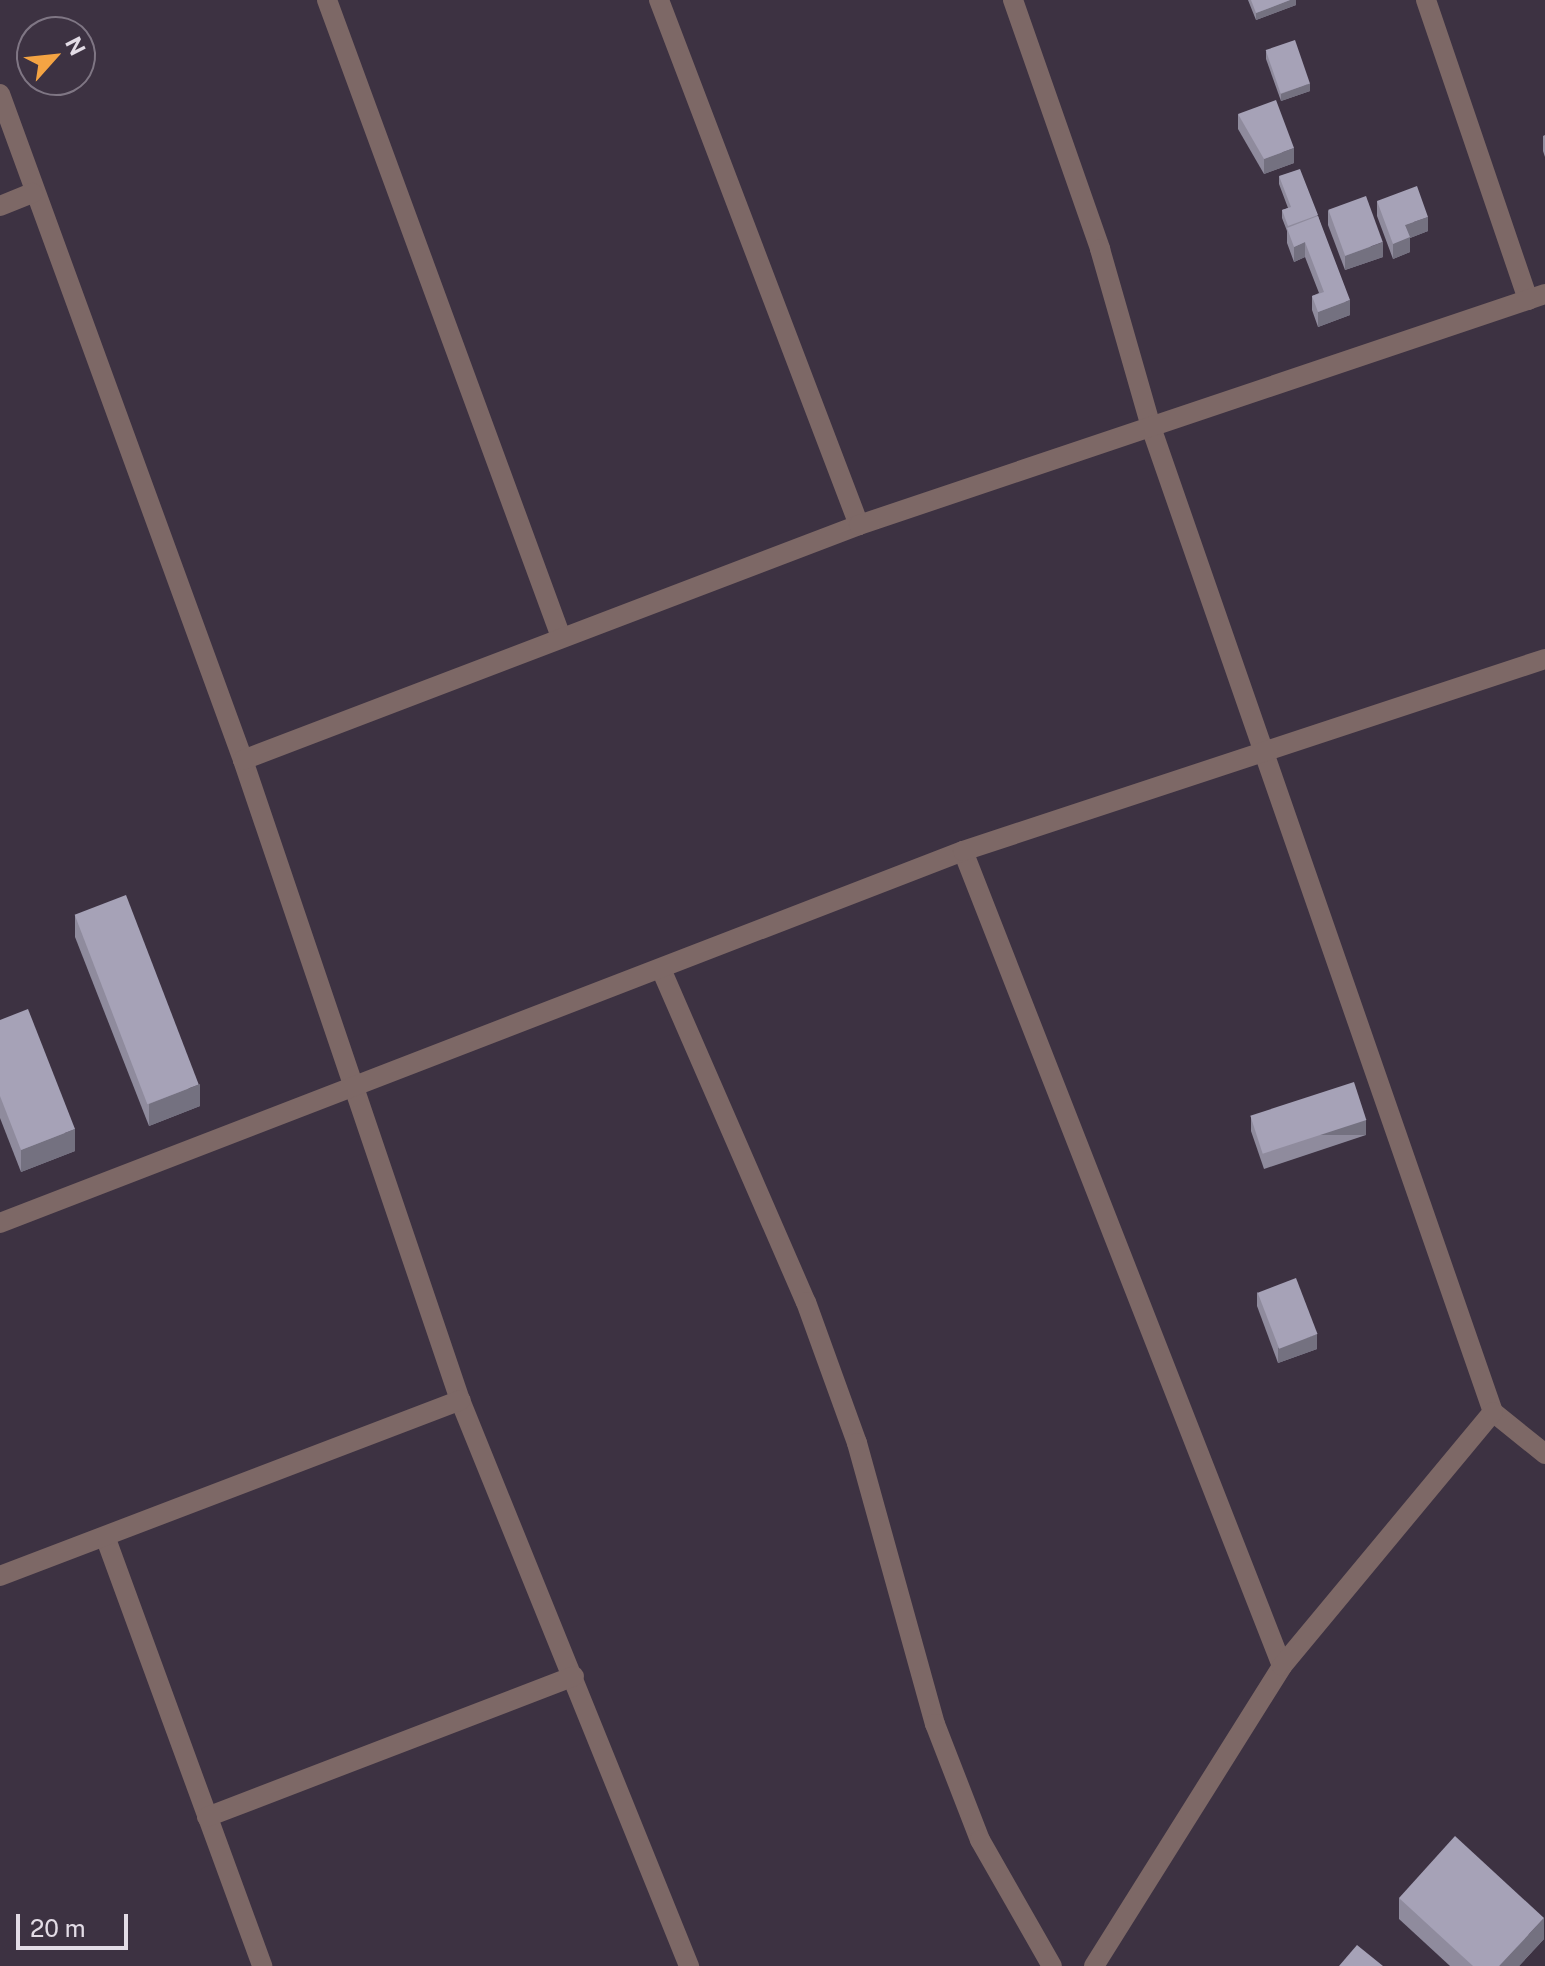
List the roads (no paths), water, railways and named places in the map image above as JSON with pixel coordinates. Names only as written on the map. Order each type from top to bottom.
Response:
[{"type":"street","points":[[327,0],[561,637]]},
{"type":"street","points":[[659,0],[859,525]]},
{"type":"street","points":[[1013,0],[1100,249],[1152,430],[1266,746],[1493,1412],[1545,1454]]},
{"type":"street","points":[[243,760],[859,525],[1152,430],[1536,297],[1426,0]]},
{"type":"street","points":[[0,94],[33,193],[243,760],[460,1400],[689,1966]]},
{"type":"street","points":[[0,206],[33,193]]},
{"type":"street","points":[[0,1223],[357,1089],[963,851],[1266,746],[1545,659]]},
{"type":"street","points":[[963,851],[1282,1666]]},
{"type":"street","points":[[661,969],[811,1316],[857,1443],[935,1724],[980,1840],[1052,1966]]},
{"type":"street","points":[[0,1576],[106,1539],[460,1400]]},
{"type":"street","points":[[1094,1966],[1282,1666],[1493,1412]]},
{"type":"street","points":[[106,1539],[262,1966]]},
{"type":"street","points":[[207,1817],[574,1676]]}]
